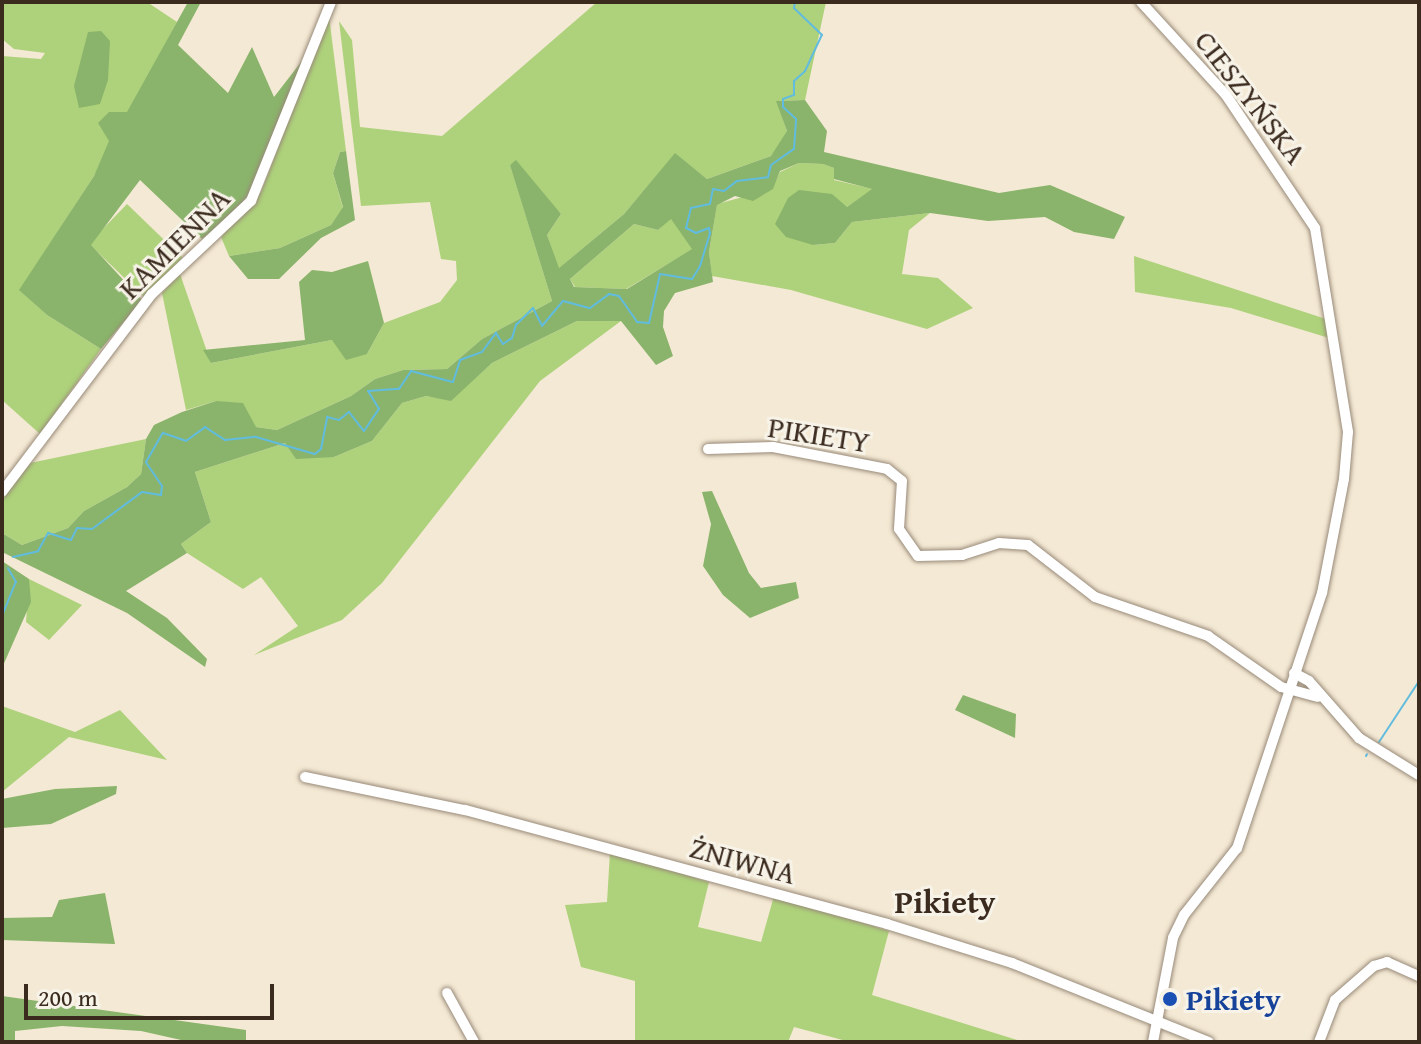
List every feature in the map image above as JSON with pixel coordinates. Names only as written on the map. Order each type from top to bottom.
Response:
[{"type":"street","name":"KAMIENNA","points":[[2,492],[152,294],[251,201],[331,2]]},
{"type":"street","name":"CIESZYŃSKA","points":[[1141,2],[1226,95],[1315,228],[1343,386],[1347,455],[1325,580],[1294,673]]},
{"type":"street","name":"PIKIETY","points":[[708,449],[773,447],[887,469],[902,481],[899,529],[918,556],[962,555],[999,543],[1028,545],[1051,558],[1082,590],[1208,636],[1288,688]]},
{"type":"street","points":[[1153,1042],[1173,938],[1184,915],[1237,848],[1294,673],[1309,681],[1318,697],[1359,738],[1419,775]]},
{"type":"street","points":[[1288,688],[1318,697]]},
{"type":"street","name":"ŻNIWNA","points":[[305,777],[465,810],[788,896],[1012,963],[1209,1042]]},
{"type":"street","points":[[1319,1042],[1335,1000],[1374,966],[1387,962],[1419,976]]},
{"type":"street","points":[[447,993],[474,1042]]},
{"type":"green space","points":[[147,2],[177,22],[94,176],[20,290],[47,315],[101,349],[40,434],[2,400],[2,56],[41,59],[45,53],[14,49],[2,39],[2,3]]},
{"type":"green space","points":[[188,2],[201,2],[178,45],[228,93],[252,47],[274,97],[305,57],[255,185],[237,210],[202,239],[140,180],[91,245],[142,300],[101,349],[47,315],[19,290],[94,176],[109,141],[98,123],[109,112],[127,112]]},
{"type":"green space","points":[[597,2],[826,2],[805,100],[777,101],[787,131],[783,142],[771,156],[707,179],[675,154],[624,214],[558,269],[547,235],[561,214],[510,164],[552,301],[482,339],[447,369],[403,370],[375,379],[351,396],[277,430],[256,427],[216,401],[186,410],[162,293],[180,274],[211,363],[332,340],[367,354],[384,323],[440,302],[457,280],[456,261],[441,259],[430,202],[361,206],[339,21],[352,40],[360,127],[442,136]]},
{"type":"green space","points":[[329,16],[346,151],[340,152],[333,173],[343,208],[331,225],[280,248],[229,256],[221,237],[261,192]]},
{"type":"green space","points":[[101,31],[110,41],[108,80],[100,104],[79,108],[74,86],[88,32]]},
{"type":"green space","points":[[805,100],[827,131],[824,152],[999,193],[1050,185],[1125,217],[1114,239],[1074,232],[1045,217],[988,221],[930,213],[852,222],[835,243],[813,245],[786,237],[775,224],[788,198],[799,190],[832,194],[847,207],[872,189],[834,179],[834,168],[823,164],[799,163],[780,171],[773,189],[753,201],[735,196],[717,205],[709,252],[713,282],[675,293],[664,311],[663,327],[673,356],[656,365],[621,321],[577,321],[492,363],[451,401],[426,396],[402,403],[372,441],[334,457],[296,459],[285,443],[195,472],[211,522],[181,544],[187,553],[126,591],[167,618],[207,659],[205,667],[127,613],[2,552],[2,533],[22,545],[68,528],[84,511],[127,487],[141,474],[146,439],[154,425],[182,412],[216,401],[243,403],[256,427],[277,430],[351,396],[375,379],[403,370],[447,369],[482,339],[552,301],[510,165],[516,160],[561,214],[547,235],[559,268],[624,214],[675,153],[707,179],[771,156],[787,131],[776,101]],"holes":[[[671,219],[692,249],[627,289],[574,287],[570,279],[634,224],[658,230]]]},
{"type":"green space","points":[[346,151],[355,220],[321,238],[279,279],[248,279],[229,256],[280,248],[331,225],[343,207],[333,173],[340,152]]},
{"type":"green space","points":[[799,163],[823,164],[834,168],[834,180],[873,189],[847,207],[813,245],[835,243],[852,222],[930,213],[909,230],[902,274],[938,278],[973,308],[927,329],[791,290],[712,276],[709,252],[717,204],[772,189],[780,172]]},
{"type":"green space","points":[[127,204],[182,257],[144,297],[89,244]]},
{"type":"green space","points":[[671,218],[693,249],[626,289],[575,287],[570,279],[634,224],[658,230]]},
{"type":"green space","points":[[1134,256],[1326,319],[1329,338],[1231,308],[1135,292]]},
{"type":"green space","points":[[368,261],[384,323],[367,354],[346,360],[332,340],[211,363],[203,350],[305,340],[299,282],[312,270],[332,272]]},
{"type":"green space","points":[[577,321],[621,321],[540,381],[382,583],[342,620],[254,655],[298,626],[261,577],[243,589],[187,553],[181,544],[211,522],[195,472],[285,443],[334,457],[372,441],[402,403],[426,396],[451,400],[492,363]]},
{"type":"green space","points":[[146,439],[141,474],[127,487],[84,511],[68,528],[22,545],[2,533],[2,497],[30,463]]},
{"type":"green space","points":[[712,491],[749,573],[761,588],[796,582],[799,598],[750,618],[723,595],[703,566],[711,524],[702,492]]},
{"type":"green space","points":[[2,561],[29,579],[31,602],[2,668]]},
{"type":"green space","points":[[29,579],[82,605],[49,640],[26,622]]},
{"type":"green space","points":[[963,695],[1016,714],[1015,738],[955,710]]},
{"type":"green space","points":[[2,706],[75,732],[120,710],[167,760],[69,737],[2,792]]},
{"type":"green space","points":[[117,786],[116,794],[51,824],[2,828],[2,799],[55,789]]},
{"type":"green space","points":[[610,852],[709,882],[698,927],[761,942],[774,896],[889,931],[872,995],[1024,1042],[850,1042],[794,1027],[788,1042],[635,1042],[635,981],[581,967],[565,905],[607,902]]},
{"type":"green space","points":[[105,893],[115,944],[2,940],[2,918],[52,917],[59,900]]},
{"type":"green space","points":[[2,996],[246,1030],[246,1042],[190,1042],[141,1031],[62,1026],[15,1031],[15,1042],[2,1042]]},
{"type":"waterway","points":[[13,557],[38,551],[48,533],[71,540],[77,528],[92,529],[142,492],[161,495],[162,486],[146,462],[163,433],[186,441],[205,427],[225,440],[256,437],[315,454],[321,449],[327,417],[339,420],[349,412],[364,431],[379,409],[368,391],[399,389],[411,371],[453,382],[460,360],[482,352],[496,333],[503,344],[512,338],[516,325],[533,308],[542,326],[563,301],[590,308],[609,294],[619,296],[637,322],[649,323],[660,274],[692,279],[700,266],[710,234],[709,228],[696,233],[686,228],[691,208],[710,204],[713,189],[724,191],[737,181],[768,177],[771,165],[794,149],[796,119],[783,107],[783,99],[794,95],[794,81],[805,71],[822,35],[794,8],[795,2]]},
{"type":"waterway","points":[[2,616],[16,582],[8,568]]},
{"type":"waterway","points":[[1379,742],[1419,681]]},
{"type":"place","name":"Pikiety","points":[[1170,999]]},
{"type":"district","name":"Pikiety","points":[[945,902]]}]
